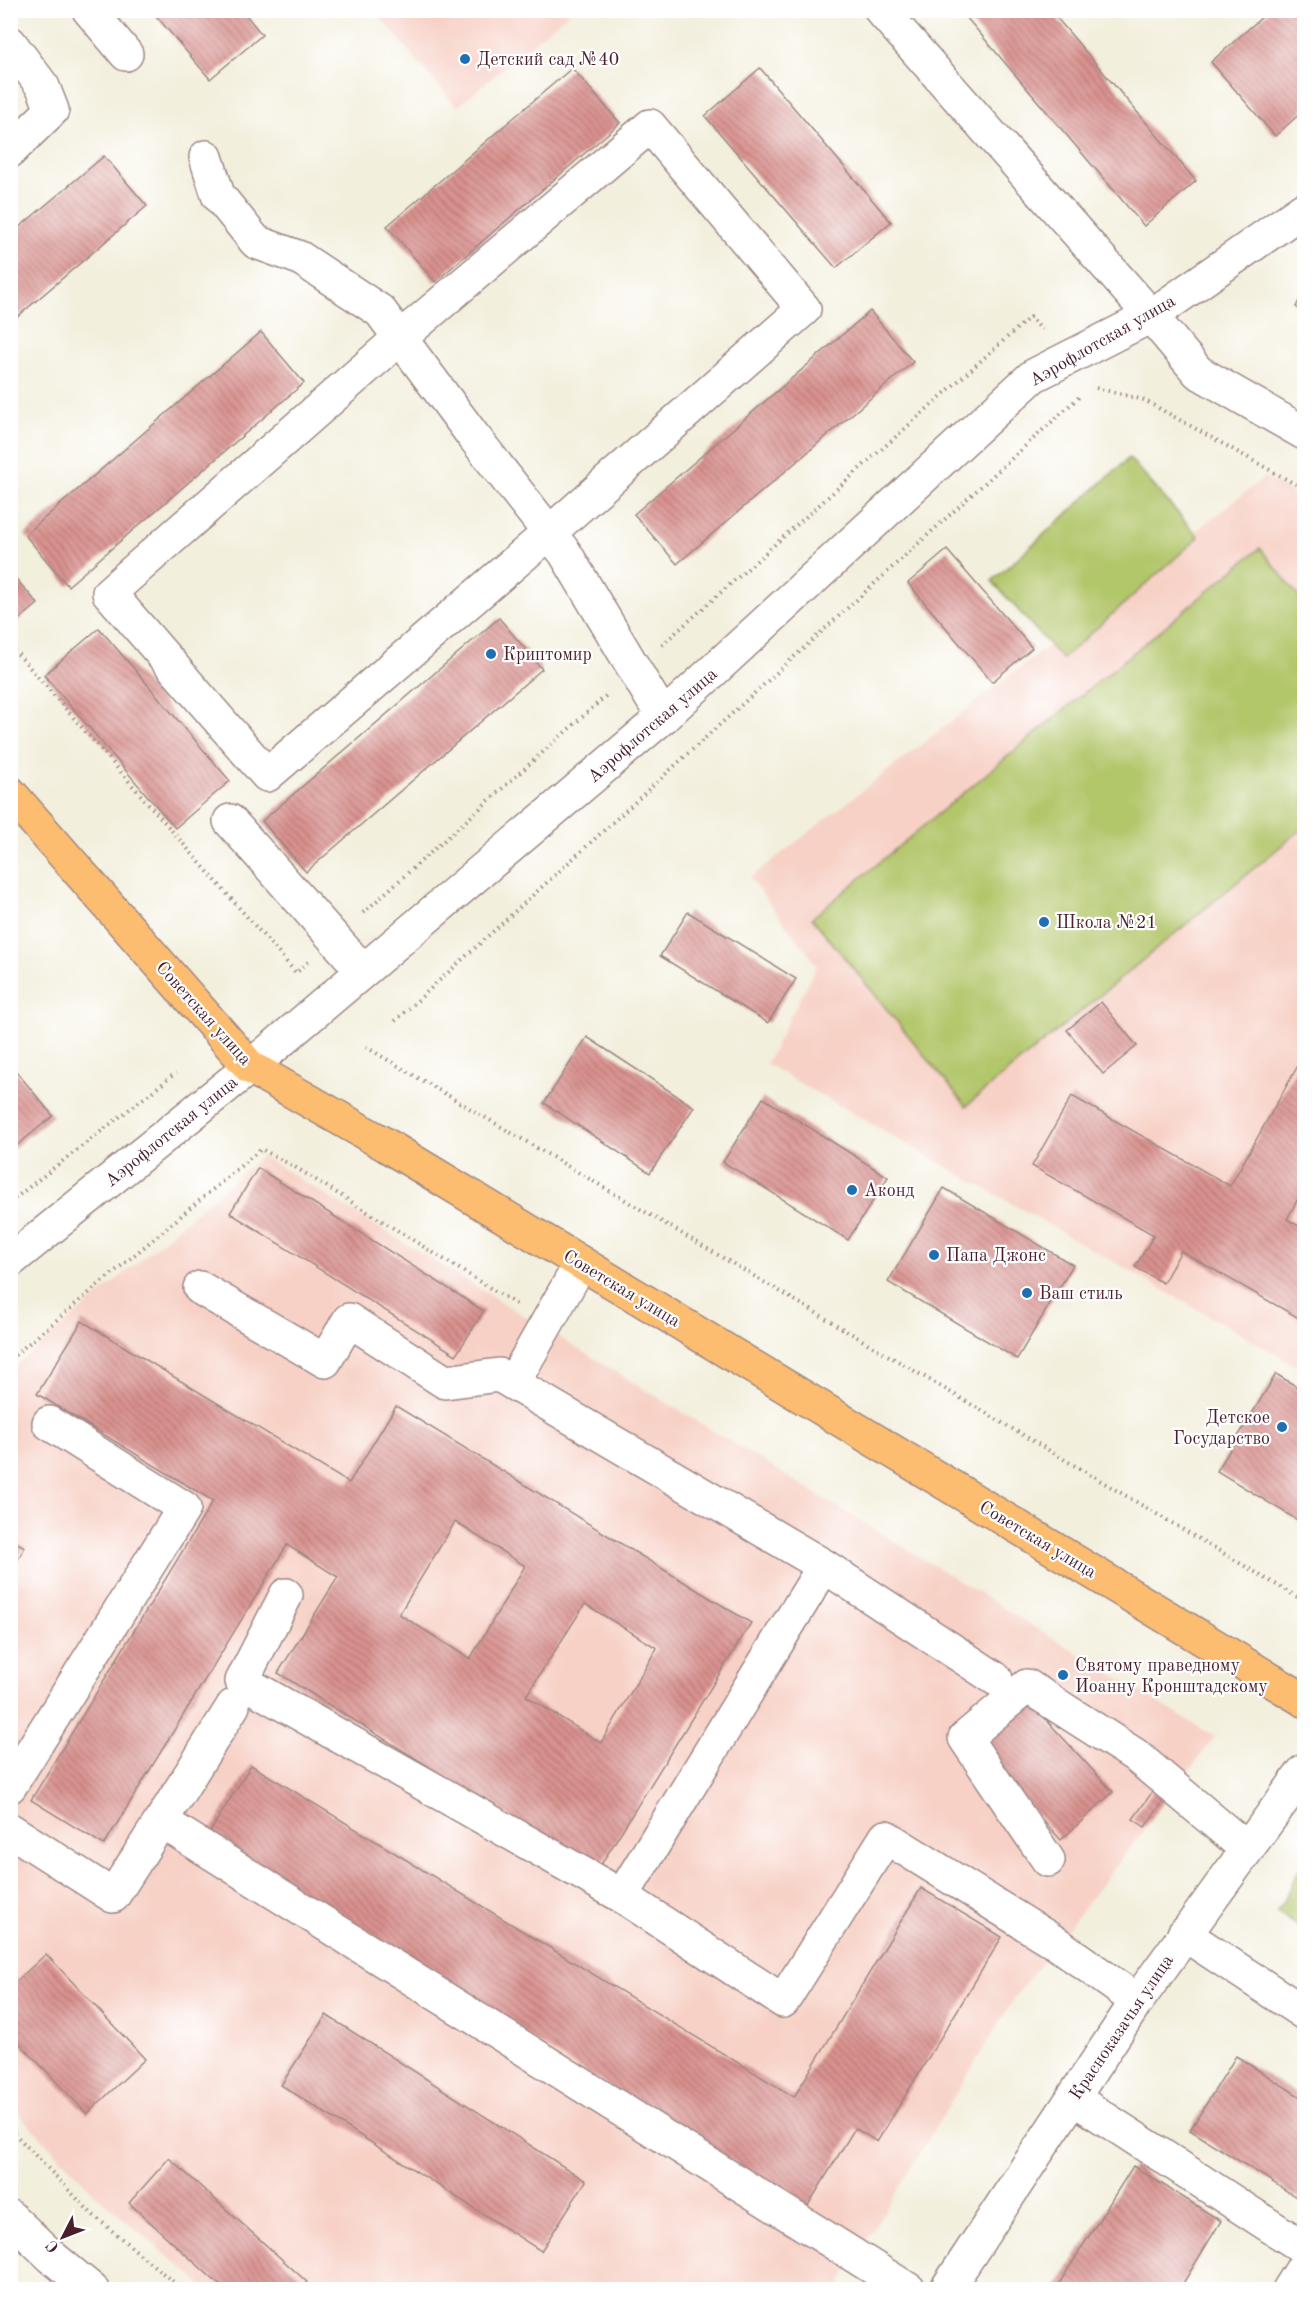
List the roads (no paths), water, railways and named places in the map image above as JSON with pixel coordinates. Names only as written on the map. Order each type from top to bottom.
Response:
[{"type":"main road","name":"Советская улица","points":[[10,793],[250,1067],[386,1145],[1305,1700]]},
{"type":"street","points":[[89,10],[126,54]]},
{"type":"street","points":[[880,10],[1198,372],[1305,433]]},
{"type":"street","points":[[10,43],[43,87],[52,110],[10,151]]},
{"type":"street","points":[[650,126],[804,309],[549,533],[267,775],[109,593],[400,337],[650,126]]},
{"type":"street","points":[[206,157],[218,195],[256,242],[300,258],[380,311],[474,437],[565,553],[663,717]]},
{"type":"street","name":"Аэрофлотская улица","points":[[10,1261],[250,1067],[663,717],[1033,376],[1151,316],[1305,209]]},
{"type":"street","points":[[230,822],[363,971]]},
{"type":"street","points":[[513,1383],[581,1263]]},
{"type":"street","points":[[200,1288],[325,1361],[349,1320],[445,1382],[499,1375],[824,1566],[996,1678]]},
{"type":"street","points":[[10,1786],[184,1509],[49,1423]]},
{"type":"street","points":[[622,1896],[824,1566]]},
{"type":"street","points":[[286,1595],[242,1681],[622,1896],[783,2001],[886,1837],[1056,1943],[1137,2001]]},
{"type":"street","points":[[1048,1860],[965,1738],[1027,1686],[1135,1755],[1247,1849]]},
{"type":"street","points":[[10,1830],[113,1896],[233,1706]]},
{"type":"street","name":"Красноказачья улица","points":[[946,2289],[1137,2001],[1305,1771]]},
{"type":"street","points":[[161,1821],[909,2289]]},
{"type":"street","points":[[1185,1934],[1305,2013]]},
{"type":"street","points":[[1073,2098],[1305,2248]]},
{"type":"street","points":[[10,2217],[52,2257],[92,2289]]},
{"type":"street","points":[[1289,2289],[1305,2266]]},
{"type":"place","name":"Детский сад №40","points":[[465,59]]},
{"type":"place","name":"Криптомир","points":[[491,654]]},
{"type":"place","name":"Школа №21","points":[[1044,922]]},
{"type":"place","name":"Аконд","points":[[852,1190]]},
{"type":"place","name":"Папа Джонс","points":[[934,1255]]},
{"type":"place","name":"Ваш стиль","points":[[1027,1293]]},
{"type":"place","name":"Детское Государство","points":[[1282,1427]]},
{"type":"place","name":"Святому праведному Иоанну Кронштадскому","points":[[1063,1675]]}]
